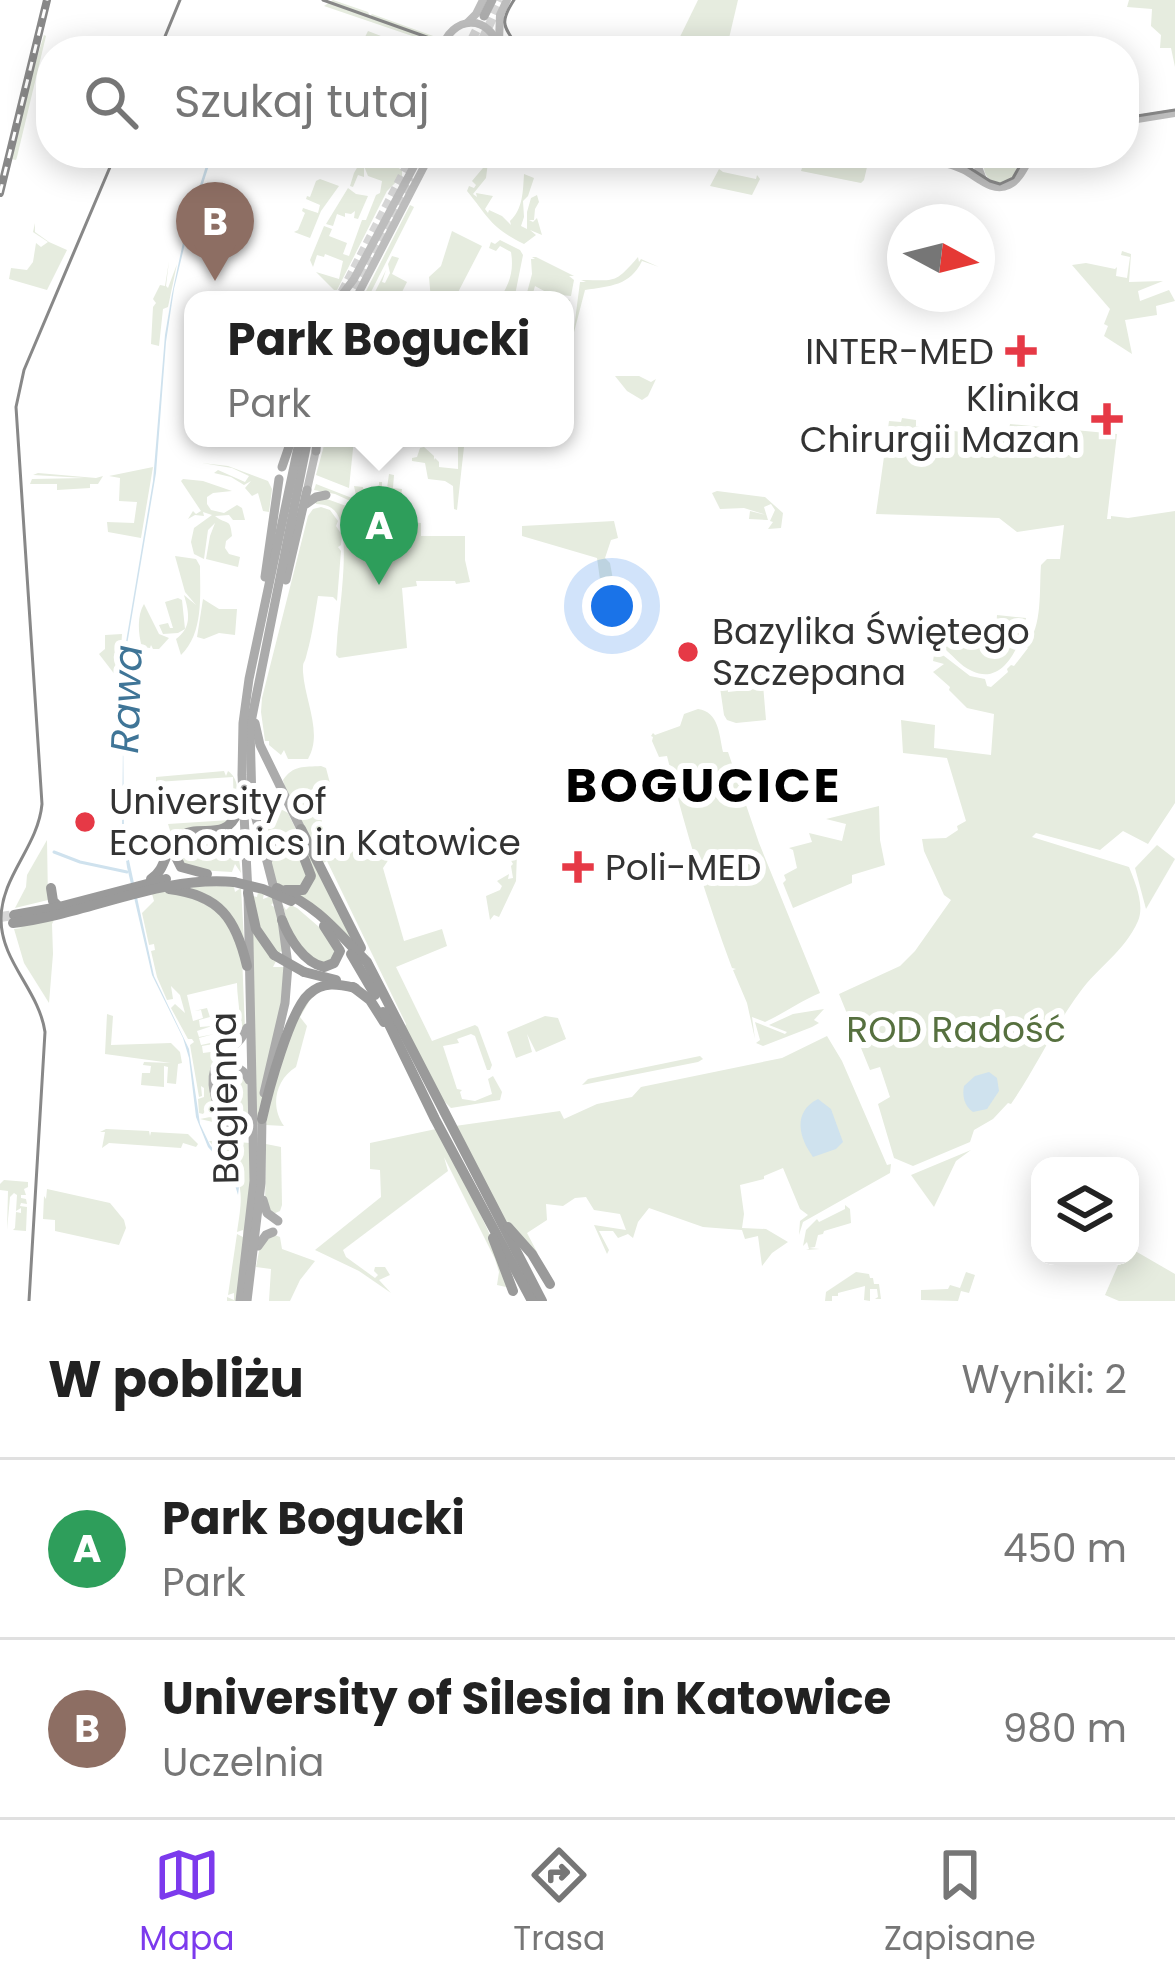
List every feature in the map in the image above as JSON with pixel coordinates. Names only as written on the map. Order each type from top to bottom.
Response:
[{"type":"highway","points":[[149,885],[179,837],[225,829],[238,811]]},
{"type":"highway","points":[[301,829],[486,1195],[513,1291]]},
{"type":"highway","points":[[240,845],[223,835],[190,837],[176,851],[178,864],[185,870],[303,890],[311,876],[301,850],[291,841]]},
{"type":"highway","points":[[13,919],[58,917],[149,885],[207,874]]},
{"type":"highway","points":[[149,885],[234,879],[282,890],[326,918],[367,962]]},
{"type":"highway","points":[[149,885],[202,897],[224,912],[239,936],[248,966]]},
{"type":"highway","points":[[51,888],[58,917]]},
{"type":"highway","points":[[282,890],[344,945],[360,968],[443,1134],[542,1301]]},
{"type":"highway","points":[[248,893],[256,928],[274,955],[304,972],[355,988],[370,1000],[397,1042]]},
{"type":"highway","points":[[282,920],[307,958],[324,968],[334,963],[340,950],[324,926]]},
{"type":"highway","points":[[262,1119],[299,1006],[327,985],[355,988]]},
{"type":"highway","points":[[489,1212],[532,1254],[550,1283]]},
{"type":"highway","points":[[489,1212],[532,1301]]},
{"type":"main road","points":[[484,16],[488,0]]},
{"type":"main road","points":[[447,36],[488,0]]},
{"type":"main road","points":[[501,36],[500,15],[507,0]]},
{"type":"main road","points":[[467,22],[487,28],[493,36]]},
{"type":"main road","points":[[1139,118],[1175,113]]},
{"type":"main road","points":[[345,291],[413,168]]},
{"type":"main road","points":[[360,291],[422,168]]},
{"type":"main road","points":[[957,168],[994,187],[1007,186],[1023,168]]},
{"type":"main road","points":[[978,168],[984,182]]},
{"type":"main road","points":[[260,630],[277,475],[292,447]]},
{"type":"main road","points":[[247,943],[236,764],[295,447]]},
{"type":"main road","points":[[266,648],[296,447]]},
{"type":"main road","points":[[266,648],[317,447]]},
{"type":"main road","points":[[303,509],[312,499],[326,495]]},
{"type":"main road","name":"Bagienna","points":[[244,1301],[261,1183],[266,1080],[287,986],[282,890],[250,787],[250,738],[266,648]]},
{"type":"main road","points":[[255,702],[260,746],[301,829],[298,837],[270,848],[282,890]]},
{"type":"main road","name":"Bagienna","points":[[243,723],[254,1181],[244,1301]]},
{"type":"main road","points":[[249,1011],[243,1039],[215,1069],[213,1083],[224,1133],[217,1077],[229,1067],[240,1069],[252,1090]]},
{"type":"main road","points":[[253,1257],[277,1220],[264,1210],[261,1183]]},
{"type":"green space","points":[[333,0],[433,36],[412,36],[324,6]]},
{"type":"green space","points":[[698,0],[738,0],[730,36],[680,36]]},
{"type":"green space","points":[[1129,0],[1175,0],[1175,67],[1171,48],[1160,48],[1161,35],[1151,26],[1152,9],[1127,7]]},
{"type":"green space","points":[[36,61],[16,160],[11,159]]},
{"type":"green space","points":[[364,168],[364,177],[358,175],[353,187],[350,186],[354,173]]},
{"type":"green space","points":[[365,168],[402,170],[334,290],[316,272],[339,279],[343,261],[317,255],[313,267],[310,260],[324,226],[332,229],[329,236],[347,243],[343,254],[349,256],[362,220],[380,193],[382,181],[368,176]]},
{"type":"green space","points":[[487,168],[486,178],[473,194],[493,196],[485,209],[511,225],[522,199],[524,174],[534,178],[523,201],[521,226],[527,229],[531,198],[537,195],[534,220],[529,220],[533,222],[537,218],[542,235],[530,230],[536,235],[524,244],[491,222],[467,191],[476,185],[472,181]]},
{"type":"green space","points":[[802,168],[867,168],[861,183]]},
{"type":"green space","points":[[984,168],[1016,168],[1012,179],[1000,183]]},
{"type":"green space","points":[[719,169],[760,179],[752,195],[710,186]]},
{"type":"green space","points":[[320,179],[339,186],[310,238],[294,232],[305,213],[303,208],[318,213],[320,205],[306,199]]},
{"type":"green space","points":[[348,188],[368,196],[358,219],[355,211],[345,217],[337,214],[333,226],[326,224]]},
{"type":"green space","points":[[410,205],[414,207],[372,291],[366,291]]},
{"type":"green space","points":[[35,223],[35,232],[67,250],[47,290],[9,279],[11,268],[27,270],[33,262],[36,243],[41,247],[48,242],[33,232]]},
{"type":"green space","points":[[452,231],[482,246],[459,291],[430,291],[429,277],[441,266]]},
{"type":"green space","points":[[500,240],[523,255],[516,291],[504,291],[511,252],[500,246],[496,251],[489,248],[491,242]]},
{"type":"green space","points":[[1122,251],[1131,254],[1129,282],[1163,281],[1138,291],[1140,301],[1169,290],[1175,301],[1156,306],[1157,315],[1125,320],[1132,354],[1104,336],[1110,309],[1072,265],[1117,267],[1116,276],[1127,278],[1130,257],[1121,255]]},
{"type":"green space","points":[[392,256],[399,258],[392,274],[407,282],[402,291],[376,291],[386,270],[382,282],[390,273]]},
{"type":"green space","points":[[532,257],[574,276],[569,276],[574,280],[572,291],[544,291],[535,286],[527,291],[531,259]]},
{"type":"green space","points":[[638,257],[639,262],[641,259],[659,267],[642,261],[625,280],[585,290],[574,332],[580,282],[586,282],[581,280],[613,279]]},
{"type":"green space","points":[[169,261],[168,288],[177,264],[168,307],[163,309],[159,346],[151,344],[153,299],[160,285],[165,286]]},
{"type":"green space","points":[[615,376],[639,376],[651,382],[656,379],[642,400]]},
{"type":"green space","name":"ROD Radość","points":[[902,418],[916,420],[916,426],[1007,438],[1010,424],[1117,434],[1107,519],[1175,511],[1175,803],[1148,844],[1123,831],[1100,850],[1036,833],[1032,837],[1129,867],[1140,901],[1138,921],[1126,942],[1071,1005],[1011,1104],[974,1130],[970,1142],[913,1166],[894,1158],[878,1104],[890,1097],[880,1067],[870,1070],[839,994],[900,966],[951,900],[944,895],[922,839],[946,838],[966,821],[947,758],[903,753],[901,720],[935,725],[934,748],[991,755],[994,714],[967,708],[949,690],[933,672],[944,664],[933,661],[935,649],[970,676],[985,679],[987,686],[1008,672],[1028,648],[1038,618],[1041,565],[1047,559],[1060,559],[1064,525],[1017,532],[999,518],[876,514],[889,421],[901,422]]},
{"type":"green space","points":[[324,447],[353,447],[349,488],[316,475]]},
{"type":"green space","points":[[424,447],[439,467],[458,469],[458,447],[464,447],[457,510],[453,486],[428,479],[425,463],[412,458]]},
{"type":"green space","points":[[202,463],[228,466],[268,481],[272,489],[269,512],[263,511],[258,493],[252,496],[245,488],[251,481],[244,485],[214,473],[218,470],[245,482],[249,476]]},
{"type":"green space","points":[[153,467],[141,538],[108,532],[107,522],[134,523],[137,502],[119,501],[120,478],[109,476]]},
{"type":"green space","points":[[389,474],[394,475],[393,488],[402,489],[400,505],[366,494],[358,512],[350,511],[357,504],[314,490],[316,484],[357,500],[354,486],[363,487],[364,493],[379,482],[387,488]]},
{"type":"green space","points":[[33,475],[103,476],[90,488],[57,490],[57,484],[30,484],[32,479],[85,478]]},
{"type":"green space","points":[[183,479],[232,491],[213,493],[207,504],[224,513],[237,505],[242,508],[245,520],[215,516],[230,526],[232,536],[225,548],[240,557],[238,567],[206,559],[215,523],[208,530],[204,559],[194,554],[194,528],[212,515],[203,512],[204,516],[188,519],[193,511],[201,511]]},
{"type":"green space","points":[[712,493],[765,497],[783,513],[781,528],[768,529],[775,510],[771,504],[764,507],[768,520],[749,519],[750,511],[766,515],[744,508],[720,509]]},
{"type":"green space","points":[[314,500],[349,507],[348,526],[357,522],[358,512],[421,523],[421,536],[465,536],[470,582],[416,581],[417,586],[402,588],[407,648],[339,658],[343,534],[334,510]]},
{"type":"green space","points":[[321,507],[330,510],[342,535],[337,601],[318,596],[303,665],[314,728],[312,749],[308,759],[288,759],[284,750],[281,755],[265,741],[262,698],[308,516]]},
{"type":"green space","points":[[614,521],[618,538],[611,540],[605,558],[615,591],[602,594],[597,558],[522,536],[522,526]]},
{"type":"green space","points":[[175,556],[196,559],[200,566],[197,625],[181,655],[176,639],[188,620],[184,595],[196,605],[185,592]]},
{"type":"green space","points":[[178,598],[185,629],[163,634],[159,625],[168,623],[173,628],[165,602]]},
{"type":"green space","points":[[203,599],[219,609],[237,609],[235,635],[197,637]]},
{"type":"green space","points":[[144,604],[159,634],[169,638],[159,649],[142,647],[139,625]]},
{"type":"green space","points":[[997,615],[1026,618],[1016,649],[994,673],[972,671],[942,647],[955,632],[987,635],[988,642],[995,643]]},
{"type":"green space","points":[[122,634],[119,680],[99,654],[105,649],[105,635]]},
{"type":"green space","points":[[761,661],[766,720],[727,720],[717,667],[724,666],[728,692],[746,690],[746,663]]},
{"type":"green space","points":[[698,709],[710,714],[717,725],[723,752],[728,752],[820,993],[765,1022],[752,1017],[755,1039],[736,969],[696,863],[667,756],[659,757],[651,736],[680,726],[684,714]]},
{"type":"green space","points":[[326,768],[331,787],[316,790],[336,857],[350,854],[374,832],[393,853],[383,868],[404,941],[442,929],[447,946],[396,967],[432,1041],[478,1027],[490,1070],[475,1036],[443,1046],[462,1099],[475,1101],[492,1094],[488,1079],[493,1076],[502,1092],[500,1100],[451,1108],[441,1101],[356,931],[405,1026],[327,861],[324,867],[285,788],[283,780],[291,772]]},
{"type":"green space","points":[[224,771],[226,776],[228,771],[233,776],[236,782],[234,811],[233,777],[156,782],[156,777]]},
{"type":"green space","points":[[879,806],[885,865],[852,875],[852,883],[793,908],[783,883],[784,875],[797,868],[789,848],[812,842],[809,833],[842,841],[846,824],[826,819]]},
{"type":"green space","points":[[277,807],[288,813],[298,834],[266,852],[258,821],[265,810],[268,819],[278,816]]},
{"type":"green space","points":[[233,814],[229,824],[173,840],[168,824],[230,820]]},
{"type":"green space","points":[[301,836],[358,947],[297,895],[310,887],[296,841]]},
{"type":"green space","points":[[219,837],[237,845],[241,873],[235,864],[232,872],[181,864],[178,849],[182,845],[197,838]]},
{"type":"green space","points":[[47,840],[48,900],[15,908],[27,875]]},
{"type":"green space","points":[[284,842],[297,847],[309,871],[307,883],[291,889],[276,883],[270,859],[273,848]]},
{"type":"green space","points":[[1157,845],[1175,859],[1146,909],[1135,868]]},
{"type":"green space","points":[[512,847],[517,852],[516,881],[499,917],[490,920],[486,896],[500,890],[497,881],[509,874],[508,879],[513,878],[513,864],[505,850]]},
{"type":"green space","points":[[197,884],[234,887],[235,892],[241,888],[244,940],[237,927],[189,890]]},
{"type":"green space","points":[[158,891],[185,893],[222,914],[242,956],[245,1028],[230,1044],[225,1041],[238,1022],[237,983],[187,995],[193,1021],[203,1018],[201,1010],[194,1011],[207,1008],[210,1017],[199,1020],[200,1027],[212,1026],[197,1031],[199,1037],[214,1034],[199,1038],[201,1045],[216,1039],[219,1043],[202,1046],[203,1053],[223,1049],[215,1061],[216,1126],[200,1119],[215,1116],[206,1110],[199,1113],[198,1099],[204,1097],[204,1088],[201,1086],[199,1097],[190,1045],[194,1042],[171,1008],[175,1004],[185,1013],[180,995],[171,986],[173,999],[167,1000],[157,977],[151,951],[154,944],[149,945],[142,913]]},
{"type":"green space","points":[[258,892],[274,902],[284,955],[261,935],[253,896]]},
{"type":"green space","points":[[283,905],[286,910],[291,905],[297,908],[333,939],[336,957],[319,965],[289,932]]},
{"type":"green space","points":[[248,911],[276,961],[273,967],[286,967],[259,1125],[256,1125]]},
{"type":"green space","points":[[54,920],[49,1003],[24,963],[14,929],[22,928],[14,927]]},
{"type":"green space","points":[[319,992],[300,1017],[307,1026],[296,1067],[283,1079],[277,1094],[277,1111],[284,1126],[266,1125],[269,1093],[303,1004]]},
{"type":"green space","points":[[824,1009],[814,1020],[819,1023],[812,1027],[763,1046],[756,1043],[760,1040],[755,1022],[785,1034],[769,1025],[793,1014]]},
{"type":"green space","points":[[107,1014],[113,1016],[111,1045],[171,1043],[180,1052],[176,1084],[167,1083],[168,1067],[164,1066],[164,1087],[141,1085],[142,1073],[150,1073],[151,1066],[144,1062],[171,1063],[105,1054]]},
{"type":"green space","points":[[545,1016],[558,1018],[566,1039],[536,1052],[527,1034],[532,1052],[516,1058],[507,1032]]},
{"type":"green space","points":[[827,1036],[887,1165],[891,1164],[890,1173],[803,1222],[799,1235],[800,1221],[808,1215],[800,1209],[783,1168],[740,1185],[742,1228],[766,1229],[788,1242],[762,1266],[758,1236],[745,1239],[742,1230],[703,1227],[649,1208],[633,1238],[599,1231],[607,1254],[594,1225],[626,1230],[620,1214],[594,1210],[586,1197],[563,1206],[546,1204],[547,1220],[527,1233],[538,1254],[506,1222],[455,1126],[560,1111],[564,1119],[597,1104],[632,1097],[641,1087],[782,1058]]},
{"type":"green space","points":[[703,1059],[698,1062],[582,1085],[588,1079]]},
{"type":"green space","points":[[234,1069],[247,1080],[250,1125],[240,1124],[240,1128],[229,1121],[218,1082]]},
{"type":"green space","points":[[436,1129],[488,1231],[506,1287],[497,1285],[495,1259],[444,1157],[448,1171],[343,1250],[375,1278],[375,1267],[385,1267],[390,1275],[379,1280],[391,1293],[315,1250],[381,1197],[380,1170],[370,1169],[370,1143]]},
{"type":"green space","points":[[149,1131],[150,1136],[151,1132],[188,1134],[198,1144],[183,1143],[181,1148],[109,1143],[102,1148],[105,1132],[100,1132]]},
{"type":"green space","points":[[209,1141],[232,1141],[237,1152],[237,1142],[250,1143],[251,1185],[237,1301],[227,1301],[227,1297],[234,1300],[234,1293],[228,1295],[237,1234],[243,1237],[243,1230],[237,1232],[239,1184],[226,1159],[233,1153],[223,1157]]},
{"type":"green space","points":[[266,1144],[281,1147],[282,1205],[273,1214],[265,1206]]},
{"type":"green space","points":[[971,1150],[956,1161],[934,1207],[911,1175]]},
{"type":"green space","points":[[4,1180],[28,1182],[26,1195],[21,1195],[27,1204],[20,1206],[27,1207],[26,1231],[13,1230],[16,1212],[21,1213],[21,1208],[16,1211],[14,1193],[7,1230],[8,1191],[0,1190]]},
{"type":"green space","points":[[47,1189],[110,1203],[126,1228],[119,1245],[55,1231],[55,1220],[43,1219]]},
{"type":"green space","points":[[845,1205],[851,1223],[824,1231],[815,1247],[809,1248],[820,1249],[806,1250],[806,1230]]},
{"type":"green space","points":[[272,1234],[280,1237],[282,1249],[315,1261],[290,1301],[269,1301],[271,1269],[256,1267],[260,1246]]},
{"type":"green space","points":[[1139,1253],[1175,1274],[1175,1301],[1119,1301],[1105,1295],[1118,1265],[1139,1265]]},
{"type":"green space","points":[[856,1272],[869,1274],[879,1284],[881,1299],[875,1299],[877,1289],[870,1289],[870,1301],[864,1300],[865,1286],[825,1301],[826,1292]]},
{"type":"green space","points":[[966,1272],[975,1275],[969,1293],[961,1291],[958,1301],[921,1300],[921,1290],[960,1288]]},
{"type":"water","points":[[208,168],[174,289],[156,473],[126,651],[123,706],[124,654],[153,481],[165,335],[172,294],[185,233]]},
{"type":"water","points":[[123,731],[124,837],[154,976],[189,1049],[200,1124],[210,1145],[231,1170],[239,1187],[225,1301],[238,1195],[231,1172],[208,1147],[196,1117],[183,1038],[152,975],[122,832]]},
{"type":"water","points":[[989,1072],[997,1078],[999,1091],[987,1109],[973,1112],[964,1100],[964,1086]]},
{"type":"water","points":[[818,1099],[831,1109],[843,1142],[813,1157],[800,1126],[804,1111]]},
{"type":"waterway","points":[[54,852],[127,872]]},
{"type":"tunnel","points":[[484,36],[501,0]]},
{"type":"tunnel","points":[[474,36],[481,21]]},
{"type":"tunnel","points":[[343,291],[406,168]]},
{"type":"tunnel","points":[[352,291],[412,178]]},
{"type":"tunnel","points":[[0,917],[14,915]]},
{"type":"tram line","points":[[165,36],[180,0]]},
{"type":"tram line","points":[[323,0],[424,36]]},
{"type":"tram line","points":[[510,36],[505,21],[514,0]]},
{"type":"tram line","points":[[1139,116],[1175,110]]},
{"type":"tram line","points":[[29,1301],[45,1032],[36,1003],[7,949],[1,919],[7,889],[34,834],[42,804],[16,407],[24,370],[110,168]]},
{"type":"tram line","points":[[970,168],[1000,184],[1013,178],[1019,168]]},
{"type":"railway","points":[[38,36],[47,0]]},
{"type":"railway","points":[[0,193],[36,45]]},
{"type":"place","name":"University of Silesia in Katowice","points":[[215,281]]},
{"type":"place","name":"INTER-MED","points":[[1021,351]]},
{"type":"place","name":"Klinika Chirurgii Mazan","points":[[1107,419]]},
{"type":"place","name":"Park Bogucki","points":[[379,585]]},
{"type":"place","name":"Bazylika Świętego Szczepana","points":[[688,652]]},
{"type":"place","name":"University of Economics in Katowice","points":[[85,822]]},
{"type":"place","name":"Poli-MED","points":[[578,867]]},
{"type":"district","name":"BOGUCICE","points":[[704,785]]},
{"type":"water label","name":"Rawa","points":[[126,699]]}]
